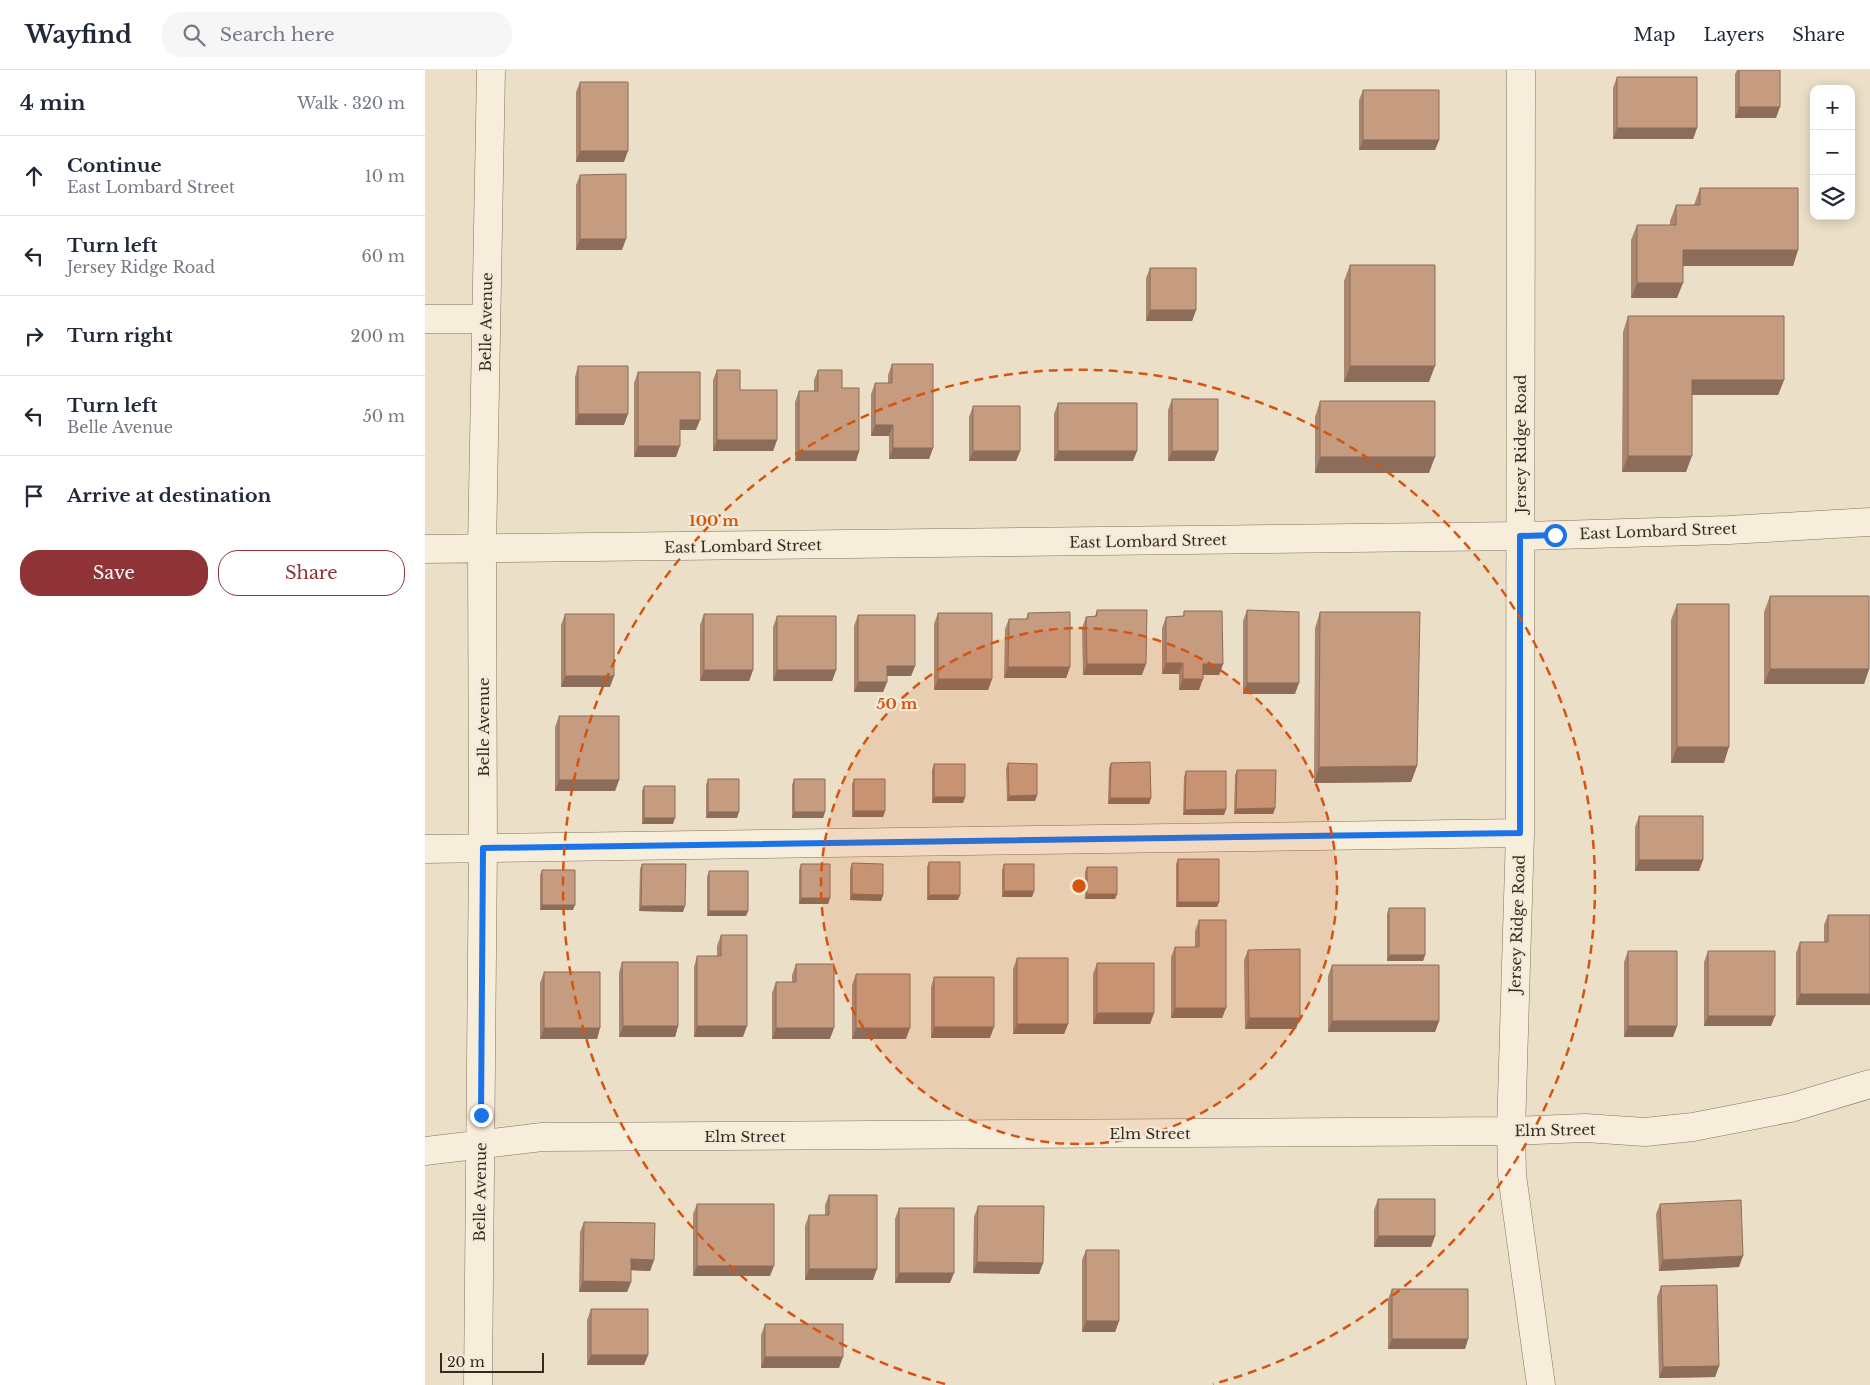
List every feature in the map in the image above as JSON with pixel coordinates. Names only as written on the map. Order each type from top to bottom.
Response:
[{"type":"street","name":"Belle Avenue","points":[[478,1385],[483,848],[482,548],[491,70]]},
{"type":"street","name":"Jersey Ridge Road","points":[[1521,70],[1520,833],[1511,1175],[1541,1385]]},
{"type":"street","points":[[425,319],[486,319]]},
{"type":"street","name":"East Lombard Street","points":[[425,549],[1520,536],[1720,530],[1870,522]]},
{"type":"street","points":[[425,849],[1520,833]]},
{"type":"street","name":"Elm Street","points":[[425,1151],[542,1137],[1511,1131],[1585,1128],[1645,1132],[1693,1127],[1790,1108],[1870,1084]]},
{"type":"building","points":[[1739,70],[1780,70],[1780,107],[1739,107]]},
{"type":"building","points":[[1617,77],[1697,77],[1697,128],[1617,128]]},
{"type":"building","points":[[580,82],[628,82],[628,151],[580,151]]},
{"type":"building","points":[[1363,90],[1439,90],[1439,140],[1363,140]]},
{"type":"building","points":[[626,174],[626,239],[580,239],[580,175]]},
{"type":"building","points":[[1700,188],[1798,188],[1798,250],[1683,250],[1683,283],[1637,283],[1637,225],[1676,225],[1676,205],[1700,205]]},
{"type":"building","points":[[1350,265],[1435,265],[1435,366],[1350,366]]},
{"type":"building","points":[[1150,268],[1196,268],[1196,310],[1150,310]]},
{"type":"building","points":[[1628,316],[1784,316],[1784,380],[1692,380],[1692,456],[1628,456]]},
{"type":"building","points":[[892,364],[933,364],[933,448],[893,448],[893,425],[875,425],[875,383],[892,383]]},
{"type":"building","points":[[578,366],[628,366],[628,414],[578,414]]},
{"type":"building","points":[[717,370],[740,370],[740,390],[777,390],[777,440],[717,440]]},
{"type":"building","points":[[818,370],[842,370],[842,388],[859,388],[859,451],[799,451],[799,391],[818,391]]},
{"type":"building","points":[[638,372],[700,372],[700,420],[680,420],[680,446],[638,446]]},
{"type":"building","points":[[1172,399],[1218,399],[1218,451],[1172,451]]},
{"type":"building","points":[[1320,401],[1435,401],[1435,457],[1320,457]]},
{"type":"building","points":[[1058,403],[1137,403],[1137,451],[1058,451]]},
{"type":"building","points":[[973,406],[1020,406],[1020,451],[973,451]]},
{"type":"building","points":[[1770,596],[1869,596],[1869,669],[1770,669]]},
{"type":"building","points":[[1677,604],[1729,604],[1729,747],[1677,747]]},
{"type":"building","points":[[1097,610],[1147,610],[1146,664],[1087,664],[1086,617],[1097,616]]},
{"type":"building","points":[[1247,610],[1299,612],[1299,683],[1247,683]]},
{"type":"building","points":[[1184,611],[1222,611],[1223,664],[1203,664],[1203,679],[1183,679],[1183,663],[1166,663],[1166,617],[1184,616]]},
{"type":"building","points":[[1070,612],[1070,667],[1008,667],[1009,619],[1028,619],[1028,613]]},
{"type":"building","points":[[1320,612],[1420,612],[1417,766],[1319,767]]},
{"type":"building","points":[[938,613],[992,613],[992,679],[938,679]]},
{"type":"building","points":[[565,614],[614,614],[614,676],[565,676]]},
{"type":"building","points":[[704,614],[753,614],[753,670],[704,670]]},
{"type":"building","points":[[858,615],[915,615],[915,666],[887,666],[887,682],[858,682]]},
{"type":"building","points":[[777,616],[836,616],[836,670],[777,670]]},
{"type":"building","points":[[559,716],[619,716],[619,780],[559,780]]},
{"type":"building","points":[[1150,762],[1151,798],[1110,798],[1111,763]]},
{"type":"building","points":[[1008,763],[1037,764],[1037,795],[1009,796]]},
{"type":"building","points":[[934,764],[965,764],[965,797],[934,797]]},
{"type":"building","points":[[1237,770],[1276,770],[1275,808],[1236,809]]},
{"type":"building","points":[[1186,771],[1226,771],[1226,809],[1185,810]]},
{"type":"building","points":[[708,779],[739,779],[739,812],[708,812]]},
{"type":"building","points":[[794,779],[825,779],[825,812],[794,812]]},
{"type":"building","points":[[854,779],[885,779],[885,811],[854,811]]},
{"type":"building","points":[[644,786],[675,786],[675,818],[644,818]]},
{"type":"building","points":[[1639,816],[1703,816],[1703,860],[1639,860]]},
{"type":"building","points":[[1178,859],[1219,859],[1219,902],[1178,902]]},
{"type":"building","points":[[929,862],[960,862],[960,895],[929,895]]},
{"type":"building","points":[[852,863],[883,864],[883,895],[852,894]]},
{"type":"building","points":[[642,864],[686,864],[685,906],[641,906]]},
{"type":"building","points":[[801,864],[830,864],[830,898],[801,898]]},
{"type":"building","points":[[1004,864],[1034,864],[1034,891],[1004,891]]},
{"type":"building","points":[[1087,867],[1117,867],[1117,894],[1087,894]]},
{"type":"building","points":[[542,870],[575,870],[575,905],[542,905]]},
{"type":"building","points":[[709,871],[748,871],[748,911],[709,911]]},
{"type":"building","points":[[1389,908],[1425,908],[1425,955],[1389,955]]},
{"type":"building","points":[[1828,915],[1870,915],[1870,994],[1800,994],[1800,942],[1828,942]]},
{"type":"building","points":[[1199,920],[1226,920],[1226,1008],[1175,1008],[1175,947],[1199,947]]},
{"type":"building","points":[[721,935],[747,935],[747,1026],[697,1026],[697,956],[721,956]]},
{"type":"building","points":[[1300,949],[1300,1018],[1249,1018],[1248,950]]},
{"type":"building","points":[[1628,951],[1677,951],[1677,1026],[1628,1026]]},
{"type":"building","points":[[1708,951],[1775,951],[1775,1016],[1708,1016]]},
{"type":"building","points":[[1017,958],[1068,958],[1068,1024],[1017,1024]]},
{"type":"building","points":[[622,962],[678,962],[678,1026],[623,1026]]},
{"type":"building","points":[[1097,963],[1154,963],[1154,1013],[1097,1013]]},
{"type":"building","points":[[796,964],[834,964],[834,1028],[776,1028],[776,982],[796,982]]},
{"type":"building","points":[[1332,965],[1439,965],[1439,1021],[1332,1021]]},
{"type":"building","points":[[544,972],[600,972],[600,1028],[544,1028]]},
{"type":"building","points":[[856,974],[910,974],[910,1028],[856,1028]]},
{"type":"building","points":[[934,977],[994,977],[994,1027],[934,1027]]},
{"type":"building","points":[[829,1195],[877,1195],[877,1269],[809,1269],[809,1215],[829,1215]]},
{"type":"building","points":[[1378,1199],[1435,1199],[1435,1236],[1378,1236]]},
{"type":"building","points":[[1741,1200],[1743,1256],[1663,1260],[1660,1204]]},
{"type":"building","points":[[697,1204],[774,1204],[774,1266],[697,1266]]},
{"type":"building","points":[[978,1206],[1044,1206],[1043,1263],[977,1262]]},
{"type":"building","points":[[899,1208],[954,1208],[954,1273],[899,1273]]},
{"type":"building","points":[[584,1222],[655,1223],[654,1260],[631,1259],[631,1282],[583,1281]]},
{"type":"building","points":[[1086,1250],[1119,1250],[1119,1321],[1086,1321]]},
{"type":"building","points":[[1717,1285],[1719,1366],[1663,1367],[1661,1286]]},
{"type":"building","points":[[1392,1289],[1468,1289],[1468,1339],[1392,1339]]},
{"type":"building","points":[[591,1309],[648,1309],[648,1355],[591,1355]]},
{"type":"building","points":[[765,1324],[843,1324],[843,1357],[765,1357]]},
{"type":"route","points":[[481,1115],[483,848],[1520,833],[1520,536],[1555,535]]}]
